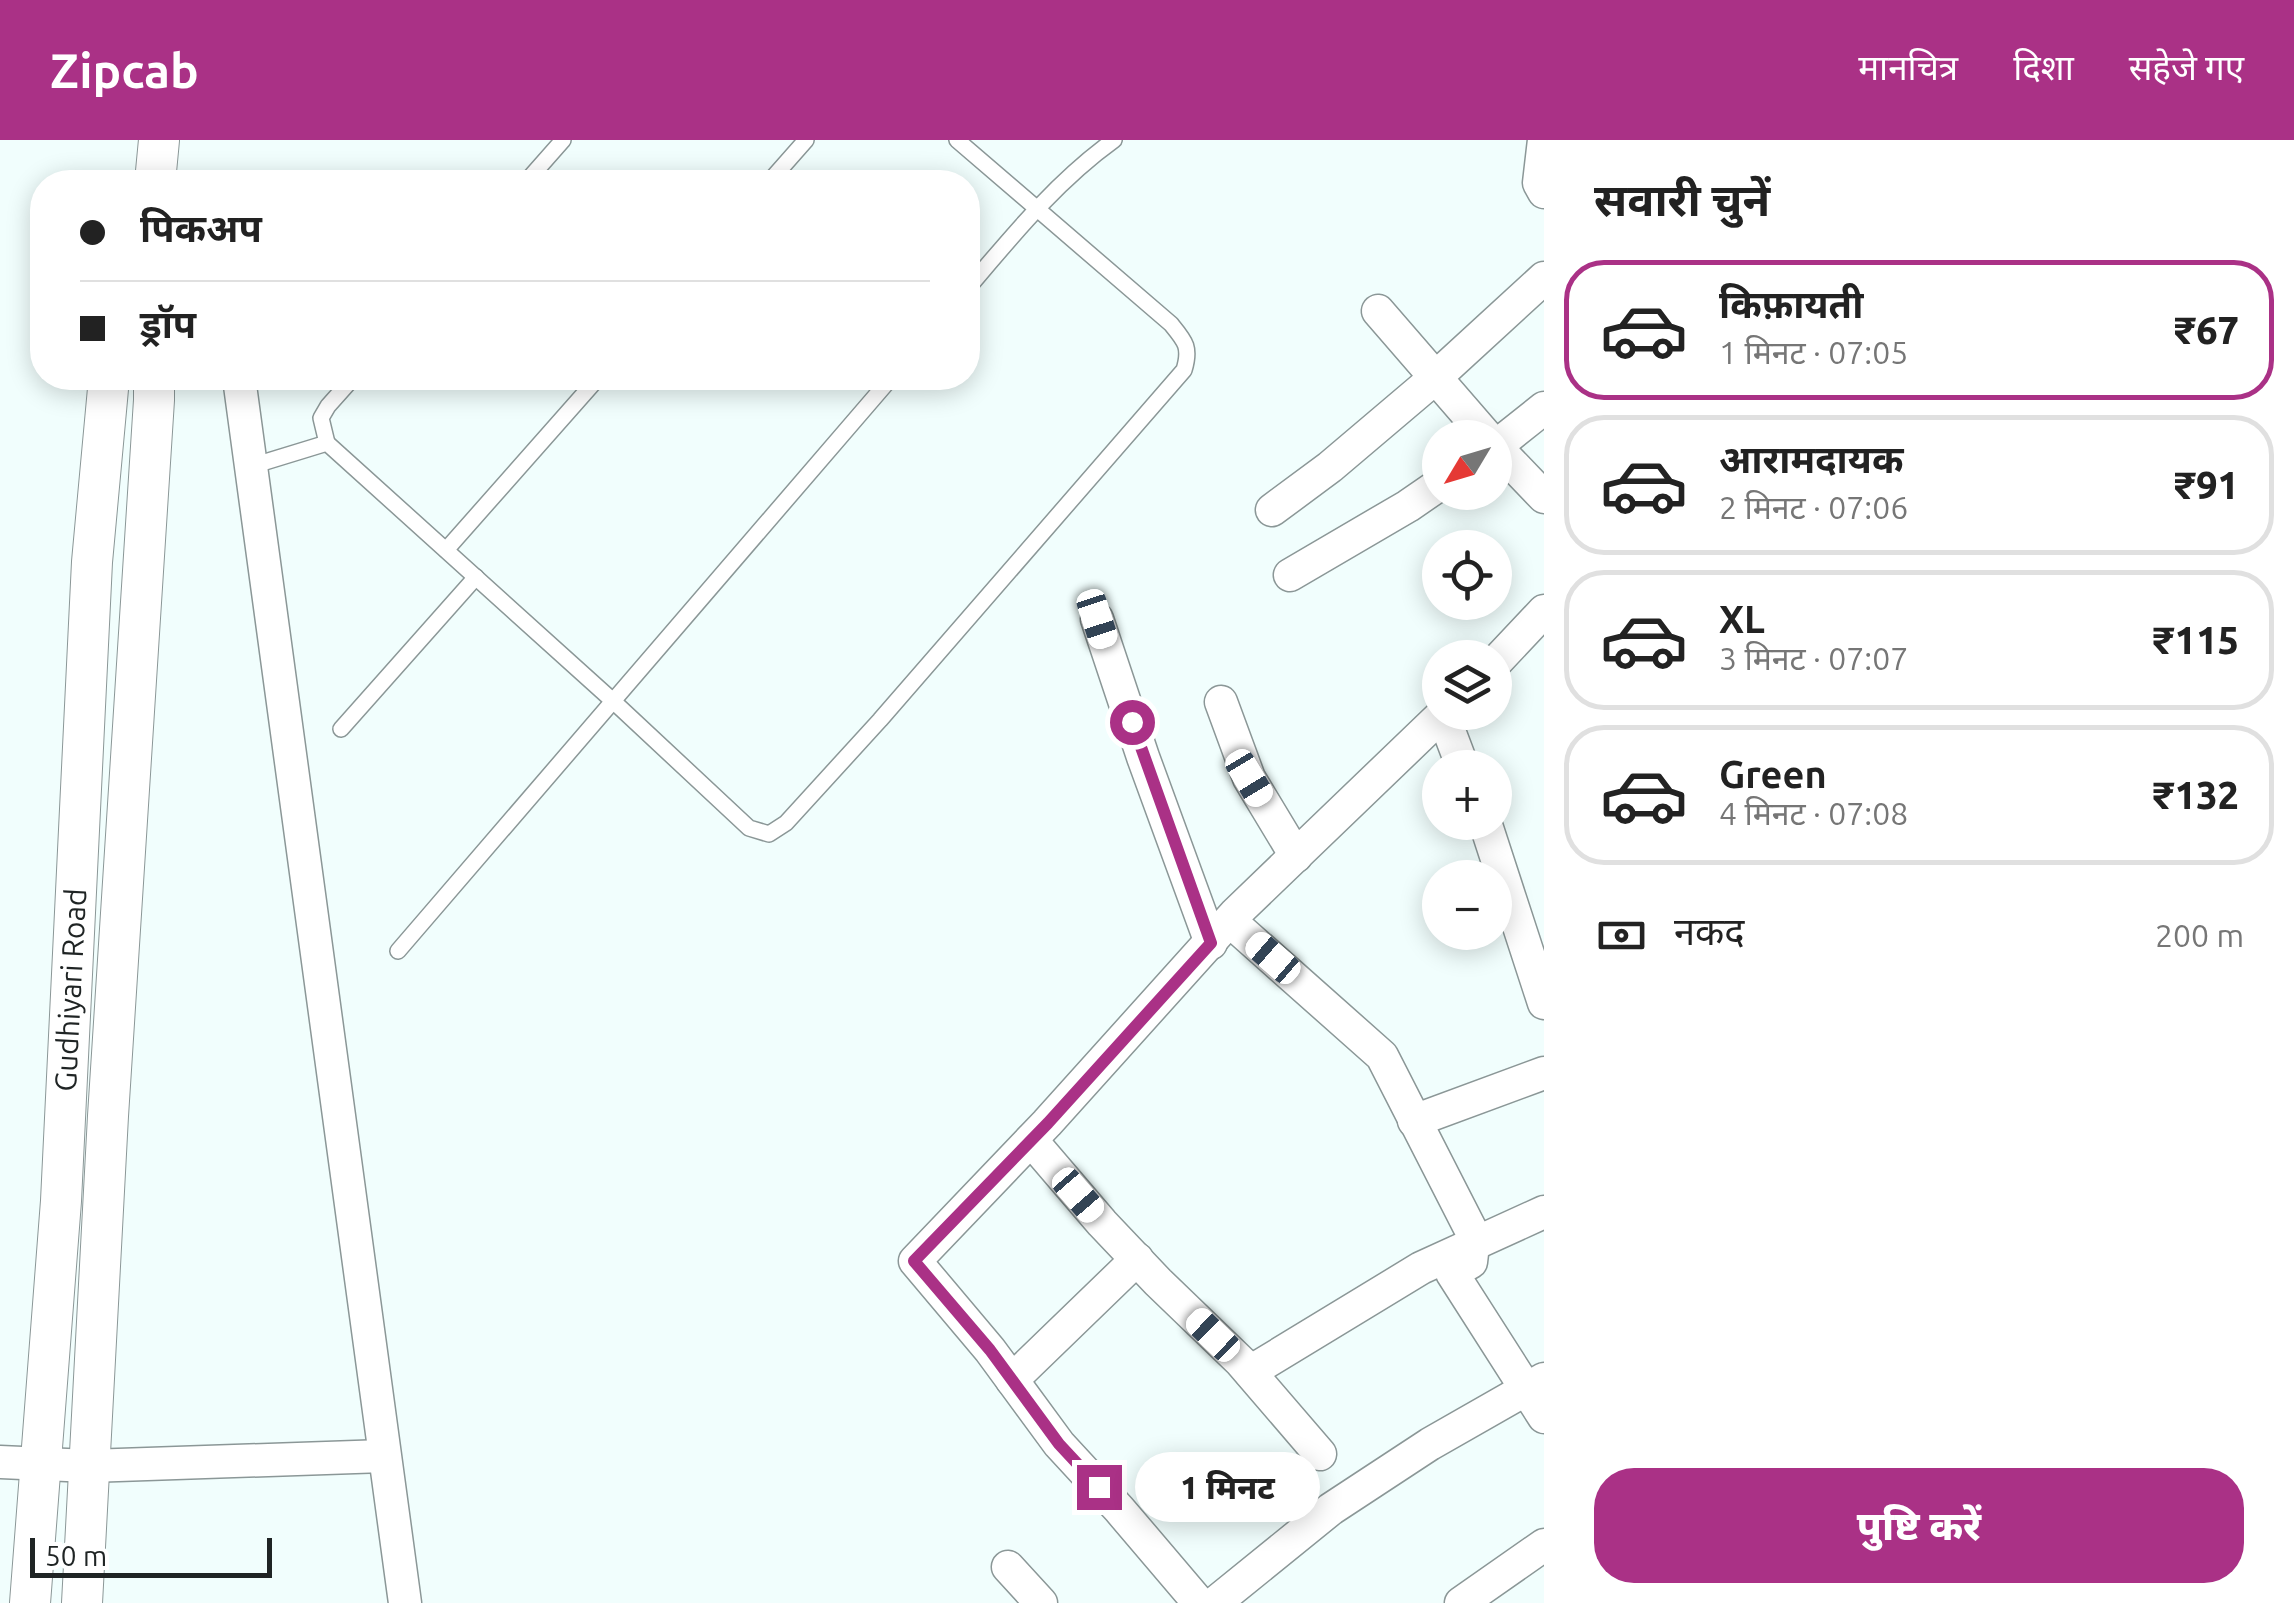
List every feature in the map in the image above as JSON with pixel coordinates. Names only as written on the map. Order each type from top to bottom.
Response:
[{"type":"street","points":[[156,170],[159,140]]},
{"type":"street","points":[[1544,140],[1539,183],[1544,192]]},
{"type":"street","points":[[1272,510],[1435,378],[1544,278]]},
{"type":"street","points":[[1378,311],[1472,420]]},
{"type":"street","name":"Gudhiyari Road","points":[[30,1603],[61,1201],[92,562],[108,390]]},
{"type":"street","name":"Gudhiyari Road","points":[[82,1603],[109,1096],[154,390]]},
{"type":"street","points":[[242,390],[405,1603]]},
{"type":"street","points":[[1512,433],[1544,408]]},
{"type":"street","points":[[1512,464],[1544,497]]},
{"type":"street","points":[[1290,575],[1422,496]]},
{"type":"street","points":[[1512,645],[1544,611]]},
{"type":"street","points":[[1097,619],[1143,757],[1220,932],[1382,1056],[1474,1236],[1471,1262],[1452,1273],[1538,1395],[1430,1444],[1331,1509],[1215,1603]]},
{"type":"street","points":[[1221,702],[1249,778],[1296,856]]},
{"type":"street","points":[[1199,1603],[1059,1444],[990,1350],[914,1261],[1031,1140],[1220,932],[1427,730]]},
{"type":"street","points":[[1491,840],[1544,1003]]},
{"type":"street","points":[[1414,1121],[1544,1073]]},
{"type":"street","points":[[1031,1140],[1136,1259],[1250,1372],[1320,1454]]},
{"type":"street","points":[[1250,1372],[1421,1268],[1544,1212]]},
{"type":"street","points":[[1012,1380],[1136,1259]]},
{"type":"street","points":[[0,1462],[90,1466],[384,1456]]},
{"type":"street","points":[[1461,1603],[1544,1546]]},
{"type":"street","points":[[1008,1567],[1041,1603]]},
{"type":"lane","points":[[537,170],[563,140]]},
{"type":"lane","points":[[780,170],[806,140]]},
{"type":"lane","points":[[342,390],[321,418],[326,443],[749,828],[769,834],[786,823],[880,720],[1184,370],[1189,355],[1184,340],[1171,324],[957,140]]},
{"type":"lane","points":[[980,274],[1036,209],[1078,167],[1114,140]]},
{"type":"lane","points":[[446,550],[587,390]]},
{"type":"lane","points":[[398,951],[881,390]]},
{"type":"lane","points":[[252,466],[326,443]]},
{"type":"lane","points":[[341,729],[476,578]]},
{"type":"route","points":[[1099,1487],[1059,1444],[990,1350],[914,1261],[1048,1123],[1211,943],[1132,722]]}]
